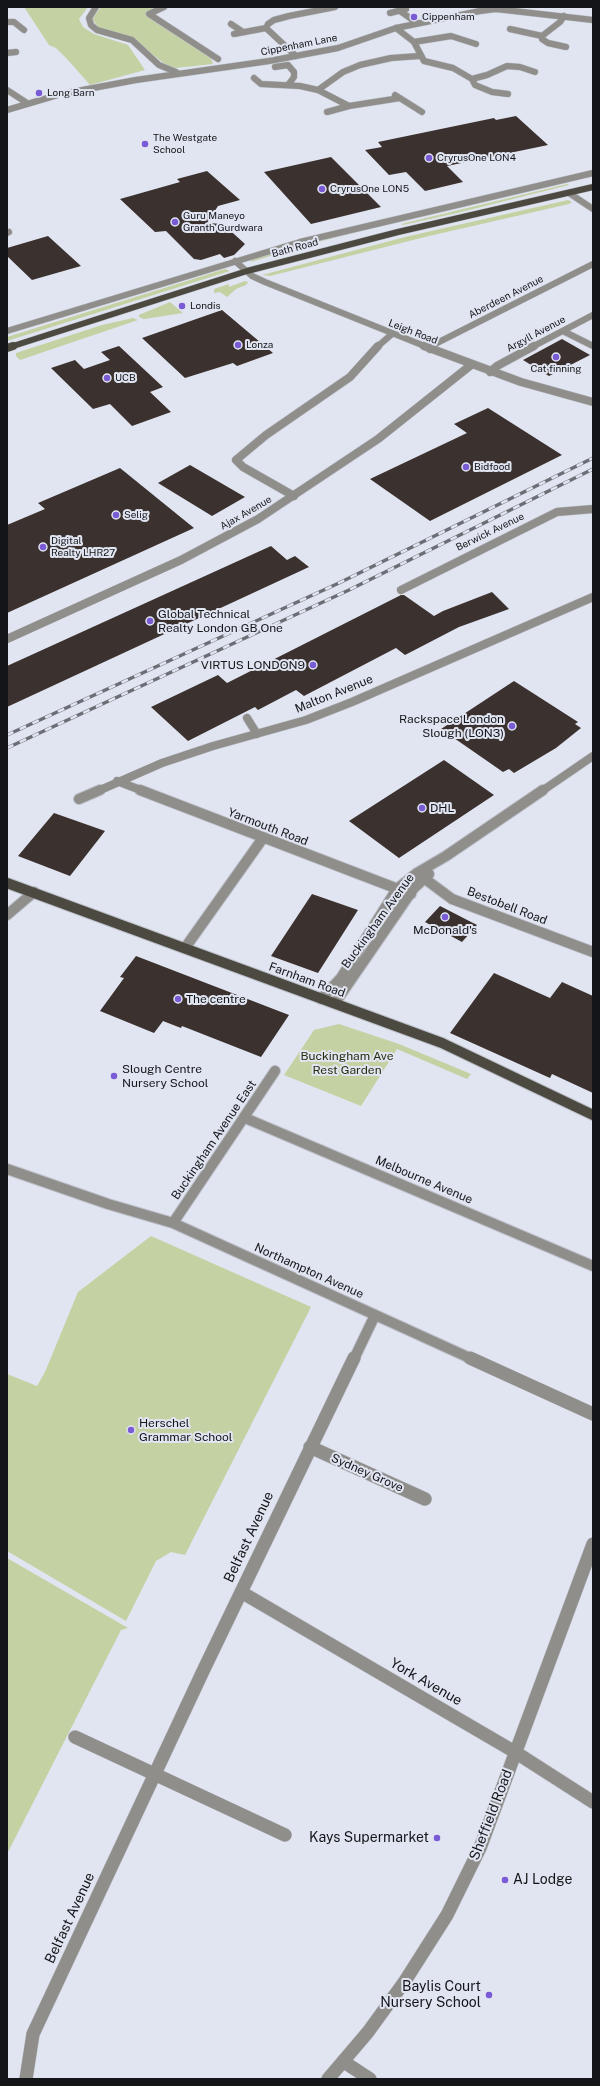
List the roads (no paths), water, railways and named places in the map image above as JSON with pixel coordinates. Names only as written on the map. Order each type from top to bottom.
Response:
[{"type":"main road","name":"Bath Road","points":[[7,348],[247,271],[398,232],[593,187]]},
{"type":"main road","name":"Farnham Road","points":[[7,883],[442,1043],[593,1115]]},
{"type":"street","points":[[96,7],[89,18],[91,25],[98,30],[132,40],[164,68],[179,73]]},
{"type":"street","points":[[164,7],[148,14],[218,59]]},
{"type":"street","points":[[234,34],[266,28],[268,24],[274,20],[335,7]]},
{"type":"street","name":"Cippenham Lane","points":[[7,110],[61,94],[145,78],[296,56],[338,48],[396,28],[495,8],[593,20]]},
{"type":"street","points":[[390,12],[408,9]]},
{"type":"street","points":[[400,11],[417,23]]},
{"type":"street","points":[[542,36],[560,22],[564,16]]},
{"type":"street","points":[[7,22],[14,22],[24,30]]},
{"type":"street","points":[[232,24],[242,32]]},
{"type":"street","points":[[266,28],[296,56]]},
{"type":"street","points":[[396,28],[414,42],[418,47],[420,56],[424,61],[453,68],[472,79],[475,85],[492,92],[508,94]]},
{"type":"street","points":[[510,29],[542,36],[542,39],[548,43],[566,47]]},
{"type":"street","points":[[414,42],[451,35],[476,44]]},
{"type":"street","points":[[7,53],[16,52]]},
{"type":"street","points":[[145,78],[152,68],[148,60],[148,55]]},
{"type":"street","points":[[318,90],[343,72],[360,65],[391,58],[420,56]]},
{"type":"street","points":[[275,67],[288,65],[294,72],[294,77],[288,85]]},
{"type":"street","points":[[472,79],[487,75],[507,66],[520,67],[535,72]]},
{"type":"street","points":[[254,78],[261,84],[288,85],[318,90],[349,106]]},
{"type":"street","points":[[7,90],[27,103]]},
{"type":"street","points":[[327,112],[398,96],[422,112]]},
{"type":"street","points":[[338,110],[345,114]]},
{"type":"street","points":[[7,331],[235,261],[333,234],[593,173]]},
{"type":"street","points":[[569,193],[593,209]]},
{"type":"street","name":"Leigh Road","points":[[235,261],[252,276],[275,287],[430,349],[490,372],[593,402]]},
{"type":"street","name":"Aberdeen Avenue","points":[[430,349],[437,343],[593,264]]},
{"type":"street","name":"Argyll Avenue","points":[[490,372],[497,366],[593,315]]},
{"type":"street","points":[[563,331],[593,346]]},
{"type":"street","points":[[294,496],[243,466],[236,460],[266,435],[350,377],[372,352],[392,334]]},
{"type":"street","name":"Ajax Avenue","points":[[7,638],[181,560],[224,538],[294,496],[378,439],[471,365]]},
{"type":"street","name":"Berwick Avenue","points":[[400,590],[557,512],[593,509]]},
{"type":"street","name":"Malton Avenue","points":[[79,798],[117,781],[214,746],[306,720],[352,702],[593,597]]},
{"type":"street","points":[[247,718],[257,734]]},
{"type":"street","name":"Buckingham Avenue","points":[[321,999],[341,978],[397,889],[420,876],[446,856],[593,756]]},
{"type":"street","name":"Yarmouth Road","points":[[117,781],[411,894]]},
{"type":"street","points":[[185,948],[264,838]]},
{"type":"street","name":"Buckingham Avenue","points":[[335,1003],[411,894],[420,876]]},
{"type":"street","name":"Bestobell Road","points":[[420,876],[452,899],[593,952]]},
{"type":"street","points":[[7,915],[34,892]]},
{"type":"street","name":"Buckingham Avenue East","points":[[173,1223],[245,1118],[275,1071]]},
{"type":"street","name":"Melbourne Avenue","points":[[245,1118],[593,1266]]},
{"type":"street","name":"Northampton Avenue","points":[[7,1169],[108,1204],[173,1223],[593,1414]]},
{"type":"street","name":"Belfast Avenue","points":[[26,2079],[33,2034],[241,1592],[375,1315]]},
{"type":"street","name":"Sydney Grove","points":[[310,1447],[425,1499]]},
{"type":"street","name":"Sheffield Road","points":[[328,2079],[344,2062],[405,1981],[446,1915],[480,1848],[593,1544]]},
{"type":"street","name":"York Avenue","points":[[241,1592],[515,1752],[593,1802]]},
{"type":"street","points":[[75,1737],[285,1835]]},
{"type":"street","points":[[344,2062],[370,2079]]},
{"type":"railway","points":[[7,735],[339,583],[593,458]]},
{"type":"railway","points":[[7,748],[349,590],[593,469]]},
{"type":"place","name":"Cippenham","points":[[414,17]]},
{"type":"place","name":"Long Barn","points":[[39,93]]},
{"type":"place","name":"The Westgate School","points":[[145,144]]},
{"type":"place","name":"CryrusOne LON4","points":[[429,158]]},
{"type":"place","name":"CryrusOne LON5","points":[[322,189]]},
{"type":"place","name":"Guru Maneyo Granth Gurdwara","points":[[175,222]]},
{"type":"place","name":"Londis","points":[[182,306]]},
{"type":"place","name":"Lonza","points":[[238,345]]},
{"type":"place","name":"Cat finning","points":[[556,357]]},
{"type":"place","name":"UCB","points":[[107,378]]},
{"type":"place","name":"Bidfood","points":[[466,467]]},
{"type":"place","name":"Selig","points":[[116,515]]},
{"type":"place","name":"Digital Realty LHR27","points":[[43,547]]},
{"type":"place","name":"Global Technical Realty London GB One","points":[[150,621]]},
{"type":"place","name":"VIRTUS LONDON9","points":[[313,665]]},
{"type":"place","name":"Rackspace London Slough (LON3)","points":[[512,726]]},
{"type":"place","name":"DHL","points":[[422,808]]},
{"type":"place","name":"McDonald's","points":[[445,917]]},
{"type":"place","name":"The centre","points":[[178,999]]},
{"type":"place","name":"Slough Centre Nursery School","points":[[114,1076]]},
{"type":"place","name":"Herschel Grammar School","points":[[131,1430]]},
{"type":"place","name":"Kays Supermarket","points":[[437,1838]]},
{"type":"place","name":"AJ Lodge","points":[[505,1880]]},
{"type":"place","name":"Baylis Court Nursery School","points":[[489,1995]]},
{"type":"park label","name":"Buckingham Ave Rest Garden","points":[[347,1063]]}]
